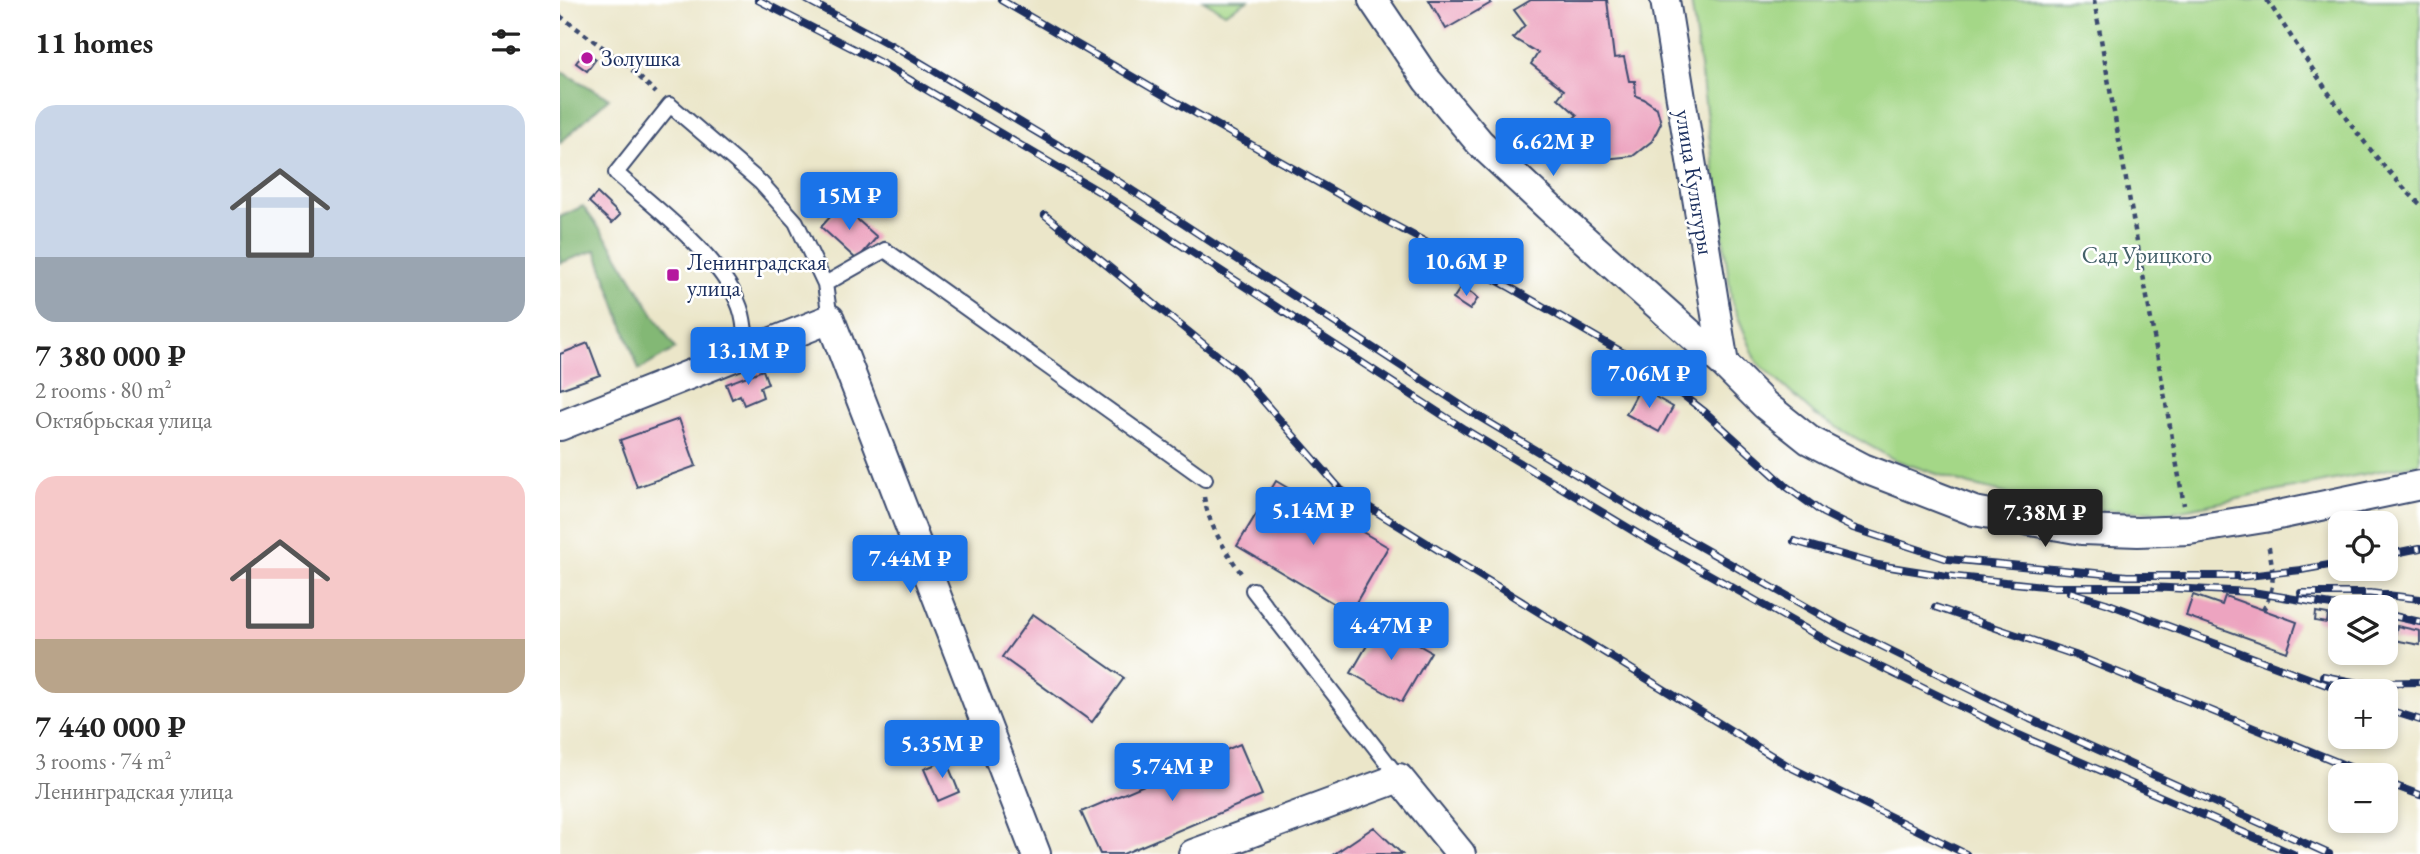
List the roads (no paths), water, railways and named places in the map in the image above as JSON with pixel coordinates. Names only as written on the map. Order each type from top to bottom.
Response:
[{"type":"street","points":[[1373,0],[1427,80],[1480,143],[1724,364],[1765,405],[1809,440],[1863,468],[1974,511],[2082,530],[2138,532],[2189,530],[2264,518],[2420,485]]},
{"type":"street","name":"улица Культуры","points":[[1665,0],[1724,364]]},
{"type":"street","points":[[560,426],[830,319],[1036,854]]},
{"type":"street","points":[[1192,854],[1399,778],[1461,854]]},
{"type":"lane","points":[[747,352],[742,313],[722,273],[702,251],[616,173],[670,105],[761,183],[796,222],[825,284],[830,319]]},
{"type":"lane","points":[[825,284],[885,250],[1205,479]]},
{"type":"lane","points":[[1253,590],[1399,778]]},
{"type":"railway","points":[[758,0],[883,64],[1098,191],[1464,429],[1645,538],[1829,642],[2019,735],[2293,854]]},
{"type":"railway","points":[[807,0],[891,45],[1110,176],[1473,413],[1653,520],[1837,624],[2030,719],[2329,854]]},
{"type":"railway","points":[[1001,0],[1368,211],[1511,288],[1646,366],[1705,412],[1787,487],[1823,513],[1853,528],[1948,559],[2127,576],[2247,576]]},
{"type":"railway","points":[[1045,215],[1238,372],[1341,490],[1790,767],[1966,854]]},
{"type":"railway","points":[[1794,541],[1878,565],[1947,576],[2053,587],[2148,587],[2252,592],[2328,604]]},
{"type":"railway","points":[[2398,552],[2420,548]]},
{"type":"railway","points":[[2239,577],[2328,565]]},
{"type":"railway","points":[[2070,592],[2328,685]]},
{"type":"railway","points":[[2301,593],[2370,593],[2420,599]]},
{"type":"railway","points":[[1935,607],[2075,655],[2340,763]]},
{"type":"railway","points":[[2398,617],[2420,622]]},
{"type":"railway","points":[[2323,676],[2358,683],[2420,682]]},
{"type":"railway","points":[[2398,713],[2420,720]]},
{"type":"railway","points":[[2398,787],[2420,795]]},
{"type":"place","name":"Золушка","points":[[587,58]]},
{"type":"place","name":"Ленинградская улица","points":[[673,275]]},
{"type":"park label","name":"Сад Урицкого","points":[[2147,255]]}]
